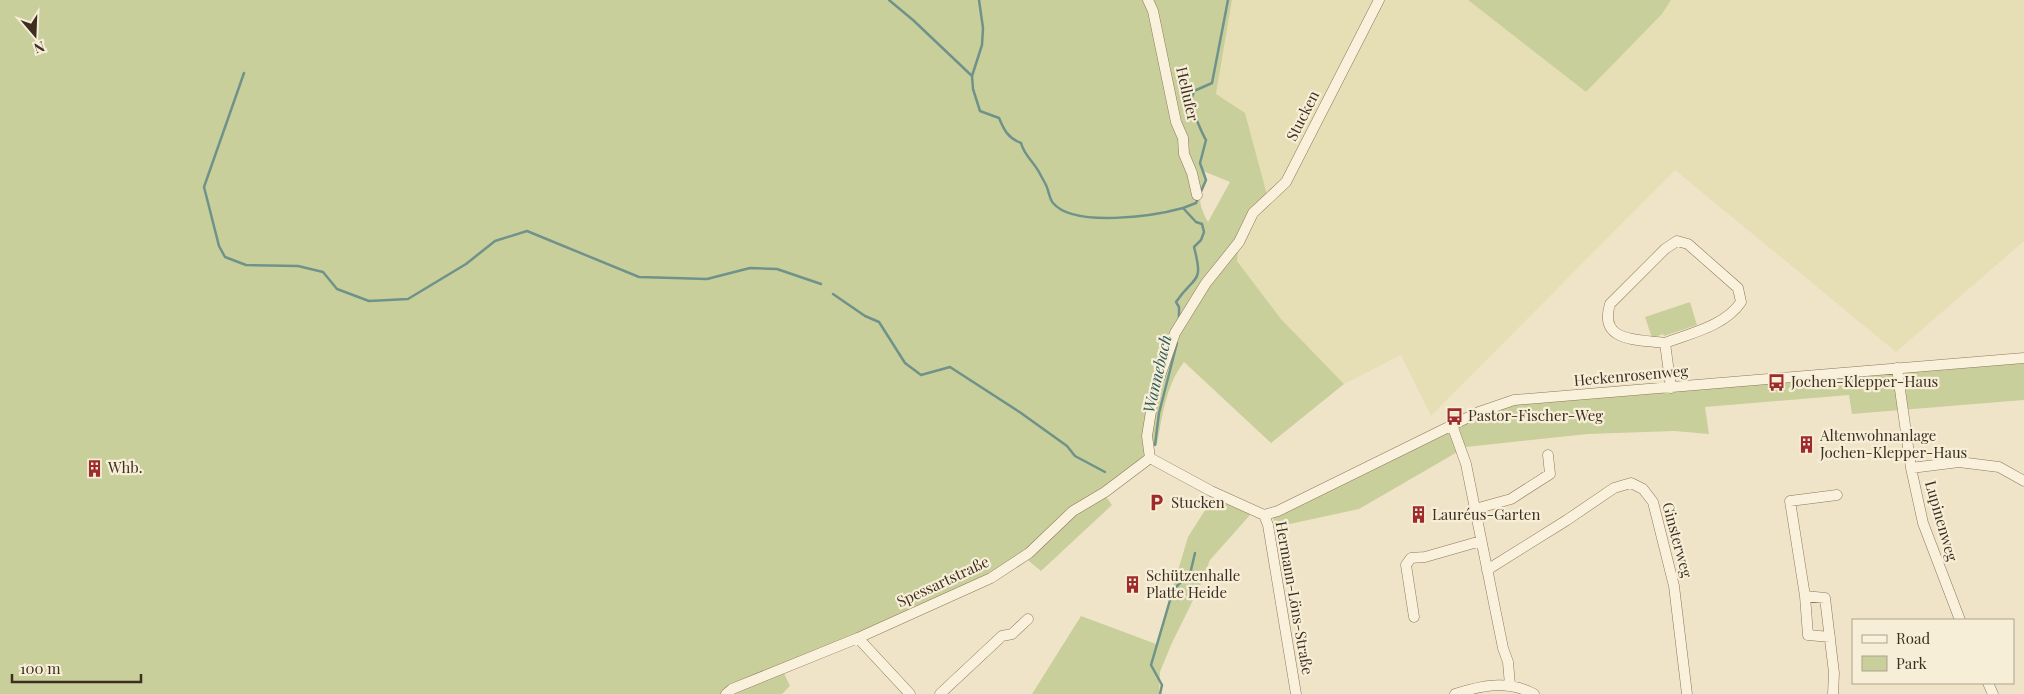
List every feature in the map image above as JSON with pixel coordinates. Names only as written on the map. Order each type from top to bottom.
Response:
[{"type":"street","name":"Hellufer","points":[[1148,0],[1153,11],[1176,122],[1184,138],[1184,154],[1192,173],[1196,195]]},
{"type":"street","name":"Stucken","points":[[1150,458],[1147,436],[1154,393],[1175,333],[1206,283],[1239,242],[1253,213],[1286,182],[1378,0]]},
{"type":"street","points":[[1677,241],[1688,244],[1738,288],[1741,302],[1735,311],[1720,322],[1665,343],[1619,336],[1610,328],[1606,316],[1610,304],[1664,249],[1677,241]]},
{"type":"street","points":[[1665,343],[1671,388]]},
{"type":"street","name":"Heckenrosenweg","points":[[1264,515],[1278,511],[1452,425],[1489,408],[1514,400],[2024,358]]},
{"type":"street","name":"Lupinenweg","points":[[1897,368],[1911,468],[1923,523],[1960,619]]},
{"type":"street","points":[[1452,425],[1466,464],[1503,648],[1508,662],[1510,685]]},
{"type":"street","points":[[1475,509],[1511,499],[1550,474],[1548,455]]},
{"type":"street","name":"Hermann-Löns-Straße","points":[[1150,458],[1211,491],[1264,515],[1268,525],[1296,694]]},
{"type":"street","name":"Spessartstraße","points":[[726,694],[732,688],[858,638],[991,578],[1029,553],[1073,511],[1105,492],[1150,458]]},
{"type":"street","points":[[1911,468],[1959,462],[1999,467],[2024,481]]},
{"type":"street","name":"Ginsterweg","points":[[1487,570],[1614,488],[1631,483],[1642,489],[1652,502],[1674,586],[1687,694]]},
{"type":"street","points":[[1830,637],[1808,635],[1805,596],[1790,501],[1838,495]]},
{"type":"street","points":[[1414,617],[1406,565],[1411,558],[1425,558],[1481,542]]},
{"type":"street","points":[[1805,596],[1825,598],[1834,673],[1833,694]]},
{"type":"street","points":[[940,694],[1002,636],[1012,634],[1028,619]]},
{"type":"street","points":[[858,638],[910,694]]},
{"type":"street","points":[[1455,694],[1478,688],[1510,685],[1525,689],[1534,694]]},
{"type":"shaded area","points":[[1232,0],[1468,0],[1586,92],[1662,14],[1671,0],[2024,0],[2024,241],[1896,352],[1675,170],[1431,416],[1401,355],[1344,384],[1281,319],[1237,261],[1239,242],[1253,213],[1216,94]]},
{"type":"green space","points":[[0,0],[1232,0],[1216,94],[1245,113],[1268,199],[1239,242],[1237,261],[1281,319],[1344,384],[1271,443],[1184,362],[1169,391],[1157,445],[1152,444],[1150,458],[1102,491],[1112,505],[1041,571],[1024,557],[991,578],[782,669],[790,686],[782,694],[0,694]],"holes":[[[1203,171],[1230,182],[1208,222],[1200,201],[1206,180]],[[1173,340],[1153,423],[1154,393]]]},
{"type":"green space","points":[[1468,0],[1671,0],[1662,14],[1586,92]]},
{"type":"green space","points":[[1690,302],[1697,325],[1652,338],[1645,317]]},
{"type":"green space","points":[[2024,362],[2024,400],[1852,414],[1849,395],[1705,407],[1709,434],[1674,431],[1588,434],[1466,447],[1359,509],[1276,527],[1273,518],[1481,416],[1515,404]]},
{"type":"green space","points":[[1214,496],[1244,509],[1250,515],[1210,560],[1160,672],[1159,694],[1032,694],[1081,616],[1156,644],[1188,537]]},
{"type":"waterway","points":[[889,0],[972,76]]},
{"type":"waterway","points":[[979,0],[983,28],[982,45],[972,76],[973,89],[980,111],[999,118],[1007,133],[1021,143],[1024,151],[1037,168],[1053,203],[1063,211],[1096,218],[1135,217],[1183,208]]},
{"type":"waterway","name":"Wannebach","points":[[1179,320],[1179,307],[1176,302],[1198,274],[1194,247],[1201,240],[1204,232],[1202,224],[1196,222],[1183,208],[1196,203],[1206,180],[1200,163],[1206,140],[1189,106],[1194,91],[1212,83],[1228,0]]},
{"type":"waterway","points":[[244,73],[204,187],[219,246],[225,257],[246,265],[298,266],[323,272],[337,289],[369,301],[408,299],[466,264],[495,241],[527,231],[639,277],[707,279],[750,268],[777,269],[821,284]]},
{"type":"waterway","points":[[833,294],[865,316],[879,322],[905,363],[921,375],[950,367],[1021,413],[1067,446],[1075,456],[1105,472]]},
{"type":"waterway","name":"Wannebach","points":[[1155,445],[1159,413],[1177,343]]},
{"type":"waterway","name":"Wannebach","points":[[1160,694],[1162,685],[1151,665],[1173,590],[1191,570],[1195,553]]},
{"type":"place","name":"Jochen-Klepper-Haus","points":[[1777,382]]},
{"type":"place","name":"Pastor-Fischer-Weg","points":[[1454,416]]},
{"type":"place","name":"Altenwohnanlage Jochen-Klepper-Haus","points":[[1806,445]]},
{"type":"place","name":"Whb.","points":[[94,468]]},
{"type":"place","name":"Stucken","points":[[1157,503]]},
{"type":"place","name":"Lauréus-Garten","points":[[1418,515]]},
{"type":"place","name":"Schützenhalle Platte Heide","points":[[1132,585]]}]
